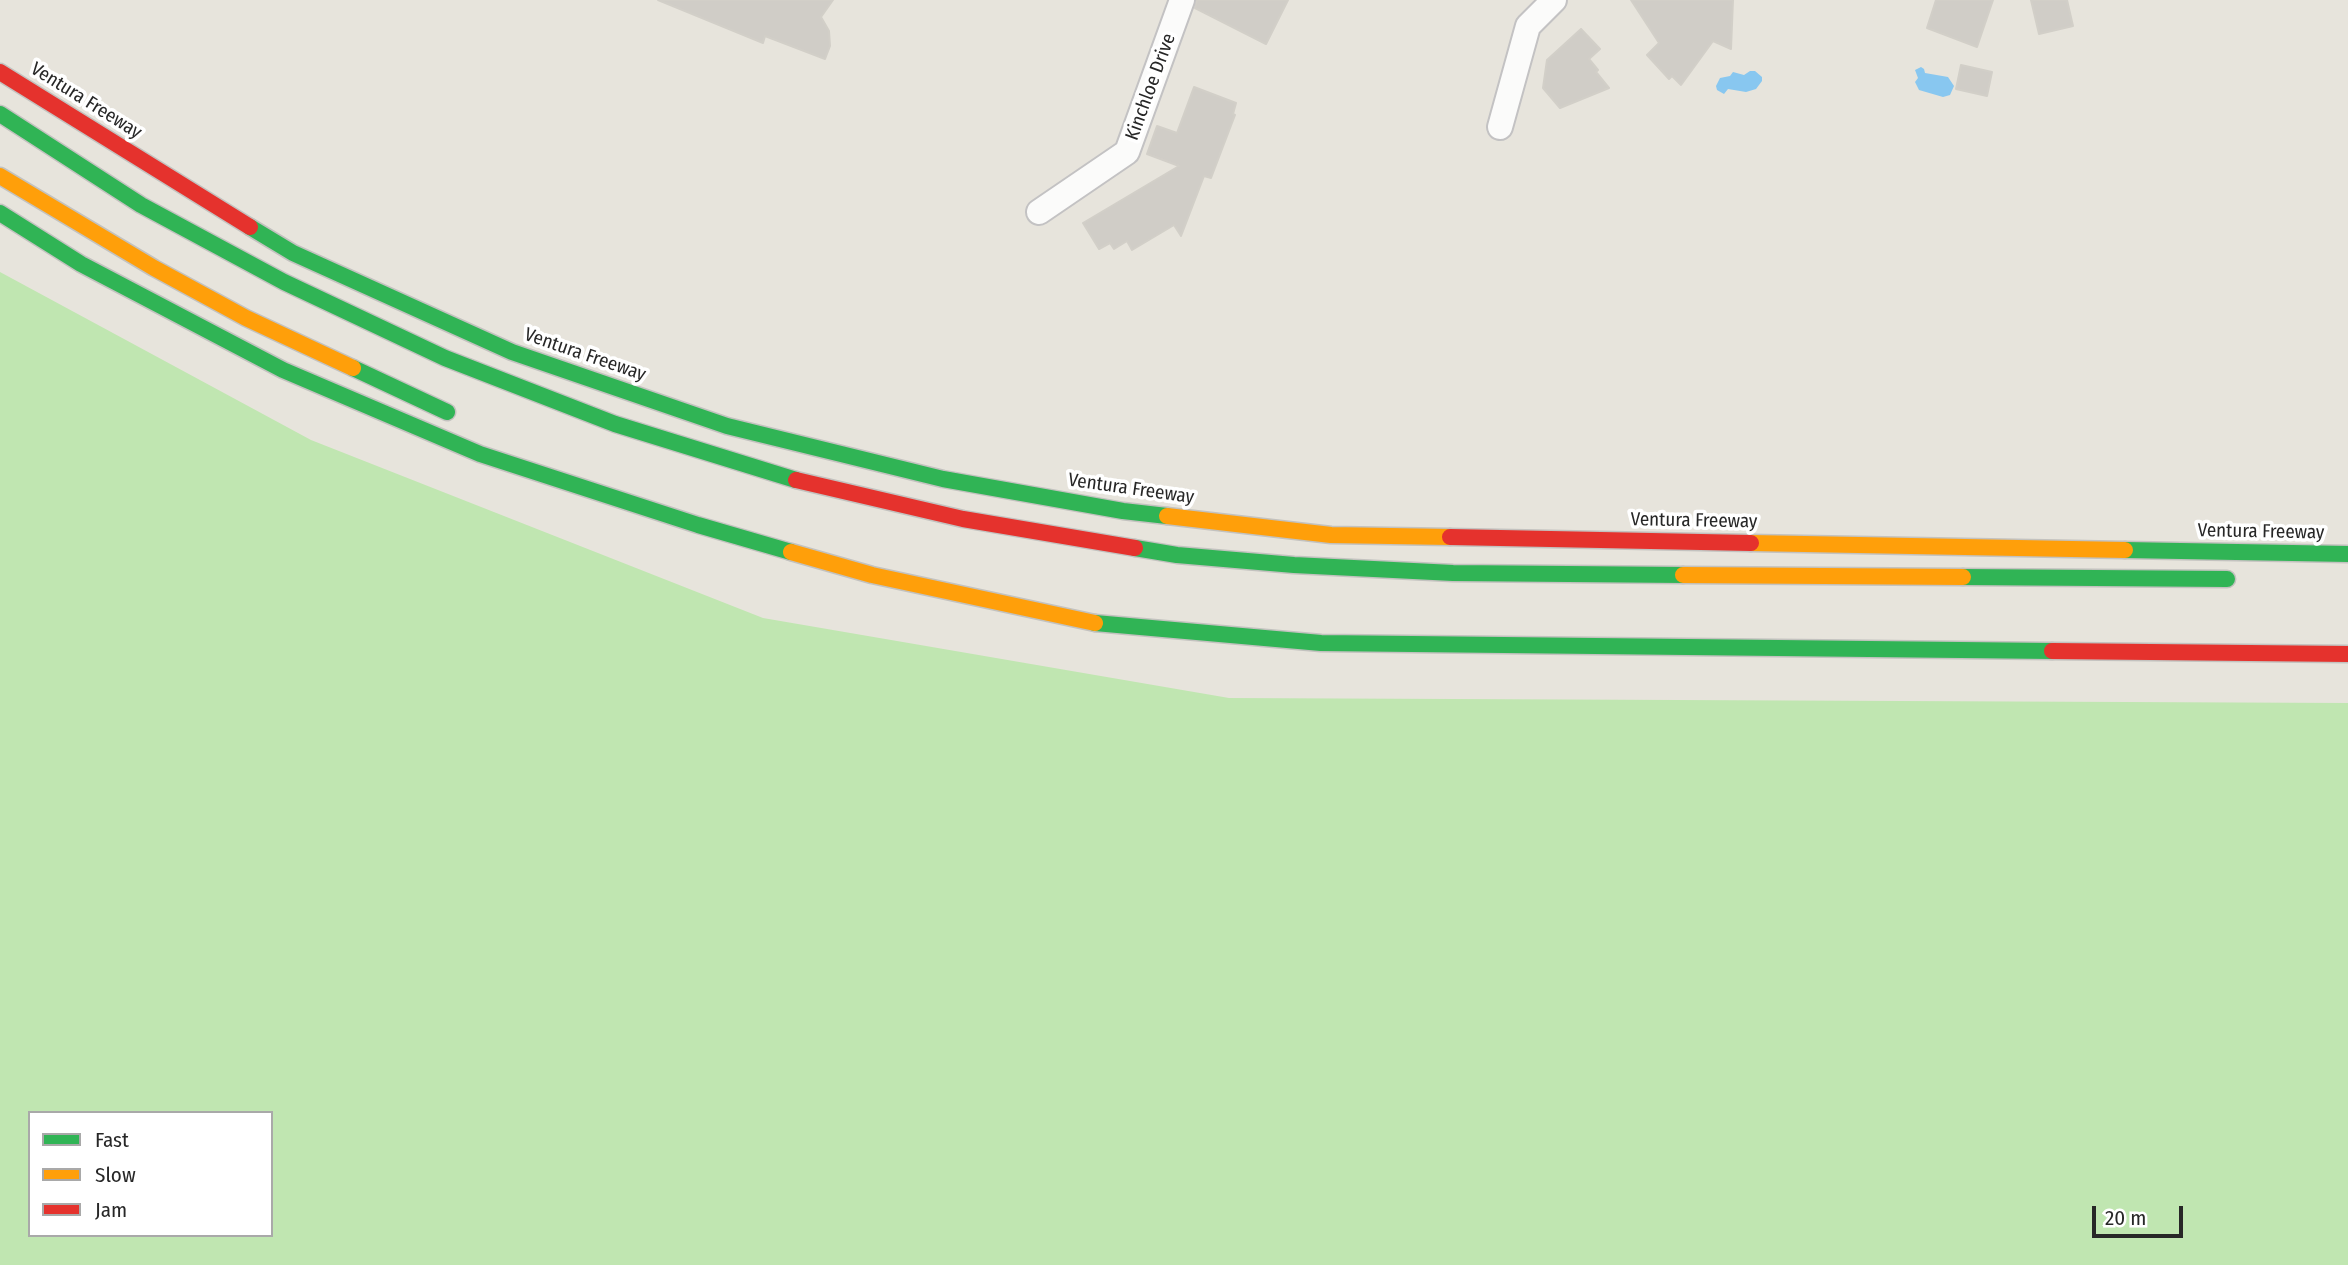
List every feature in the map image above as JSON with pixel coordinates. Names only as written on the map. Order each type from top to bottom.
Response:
[{"type":"highway","name":"Ventura Freeway","points":[[0,72],[293,253],[513,352],[727,426],[943,479],[1123,511],[1331,536],[2348,554]]},
{"type":"highway","points":[[0,114],[141,205],[285,282],[445,358],[615,424],[760,470],[963,519],[1177,555],[1294,565],[1453,573],[2238,579]]},
{"type":"highway","points":[[0,176],[154,268],[246,318],[459,417]]},
{"type":"highway","points":[[0,213],[81,264],[284,370],[480,453],[698,525],[872,576],[1098,624],[1321,643],[2348,654]]},
{"type":"highway","points":[[673,500],[698,525]]},
{"type":"highway","points":[[2261,652],[2323,637]]},
{"type":"street","name":"Kinchloe Drive","points":[[1039,212],[1127,152],[1182,0]]},
{"type":"street","points":[[1500,127],[1528,26],[1555,0]]},
{"type":"green space","points":[[0,272],[311,440],[763,618],[1229,698],[2348,703],[2348,1265],[0,1265]]},
{"type":"water","points":[[1921,67],[1925,73],[1948,77],[1954,86],[1950,95],[1943,97],[1919,90],[1915,82],[1918,78],[1915,70]]},
{"type":"water","points":[[1755,71],[1762,77],[1756,89],[1746,92],[1728,89],[1724,94],[1717,90],[1720,78],[1730,76],[1733,72],[1744,75]]},
{"type":"building","points":[[658,0],[833,0],[821,17],[829,31],[830,46],[825,59],[765,36],[763,43]]},
{"type":"building","points":[[1197,0],[1288,0],[1266,44],[1195,8]]},
{"type":"building","points":[[1631,0],[1733,0],[1731,49],[1713,41],[1681,85],[1672,76],[1669,79],[1647,55],[1659,43]]},
{"type":"building","points":[[1936,0],[1993,0],[1977,47],[1927,28]]},
{"type":"building","points":[[2031,0],[2067,0],[2073,26],[2039,34]]},
{"type":"building","points":[[1581,29],[1600,49],[1589,59],[1609,88],[1560,108],[1543,88],[1547,60]]},
{"type":"building","points":[[1961,65],[1992,72],[1987,96],[1956,89]]},
{"type":"building","points":[[1194,87],[1236,103],[1235,115],[1211,178],[1204,176],[1181,236],[1174,225],[1132,250],[1127,241],[1114,249],[1110,243],[1099,249],[1083,223],[1179,166],[1147,154],[1157,126],[1177,133]]},
{"type":"traffic: fast","points":[[0,114],[141,205],[284,282],[445,358],[615,424],[796,480]]},
{"type":"traffic: fast","points":[[0,213],[81,264],[283,370],[480,454],[698,525],[791,552]]},
{"type":"traffic: fast","points":[[250,227],[293,253],[512,352],[727,426],[943,479],[1123,511],[1167,516]]},
{"type":"traffic: fast","points":[[353,368],[447,412]]},
{"type":"traffic: fast","points":[[1135,548],[1177,555],[1294,565],[1453,573],[1683,575]]},
{"type":"traffic: fast","points":[[2125,550],[2348,554]]},
{"type":"traffic: fast","points":[[1963,577],[2227,579]]},
{"type":"traffic: fast","points":[[1095,623],[1321,643],[2052,651]]},
{"type":"traffic: slow","points":[[0,176],[154,268],[246,318],[353,368]]},
{"type":"traffic: slow","points":[[1167,516],[1331,535],[1450,537]]},
{"type":"traffic: slow","points":[[1751,543],[2125,550]]},
{"type":"traffic: slow","points":[[791,552],[872,575],[1095,623]]},
{"type":"traffic: slow","points":[[1683,575],[1963,577]]},
{"type":"traffic: jam","points":[[0,72],[250,227]]},
{"type":"traffic: jam","points":[[796,480],[963,519],[1135,548]]},
{"type":"traffic: jam","points":[[1450,537],[1751,543]]},
{"type":"traffic: jam","points":[[2052,651],[2348,654]]}]
